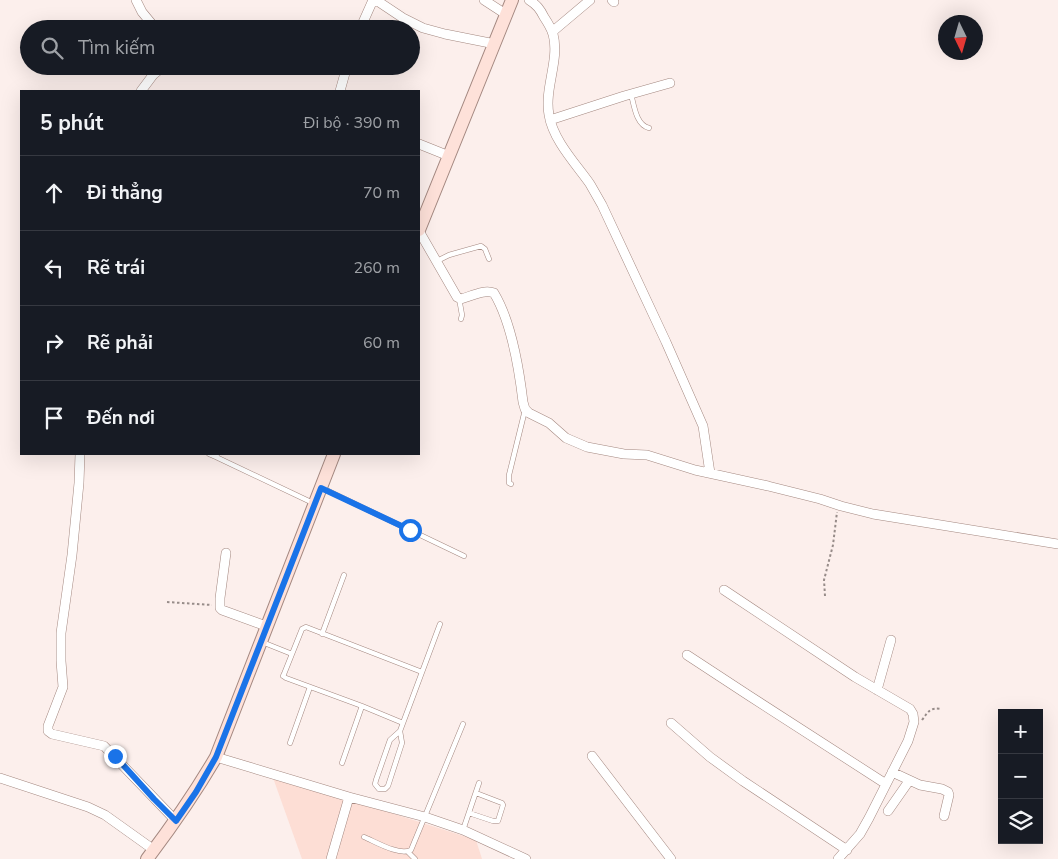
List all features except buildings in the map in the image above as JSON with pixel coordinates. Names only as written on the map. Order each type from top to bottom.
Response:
[{"type":"street","points":[[136,0],[149,20]]},
{"type":"street","points":[[365,20],[375,0],[408,20]]},
{"type":"street","points":[[484,0],[507,14]]},
{"type":"street","points":[[420,228],[512,0]]},
{"type":"street","points":[[529,0],[541,10],[552,32],[555,47],[548,101],[550,120],[559,139],[602,204],[666,342],[703,426],[710,473]]},
{"type":"street","points":[[552,32],[590,0]]},
{"type":"street","points":[[420,26],[445,34],[495,44]]},
{"type":"street","points":[[142,90],[153,75]]},
{"type":"street","points":[[340,90],[344,75]]},
{"type":"street","points":[[550,120],[670,83]]},
{"type":"street","points":[[420,144],[449,156]]},
{"type":"street","points":[[420,232],[457,297],[464,298],[489,291],[494,293],[508,325],[526,409],[529,413],[576,443],[624,454],[647,456],[695,470],[902,519],[1058,544]]},
{"type":"street","points":[[80,455],[72,554],[61,633],[63,687],[48,730],[52,734],[104,746],[176,821]]},
{"type":"street","points":[[0,778],[88,806],[105,815],[150,855],[196,792],[216,757],[334,455]]},
{"type":"street","points":[[226,554],[219,605],[222,610],[266,626]]},
{"type":"street","points":[[724,590],[840,667],[910,709],[913,714],[914,718],[908,741],[886,784],[860,834],[838,859]]},
{"type":"street","points":[[877,690],[891,640]]},
{"type":"street","points":[[687,655],[886,784]]},
{"type":"street","points":[[671,723],[710,757],[743,781],[847,850]]},
{"type":"street","points":[[592,756],[671,859]]},
{"type":"street","points":[[216,757],[425,817],[463,830],[526,859]]},
{"type":"street","points":[[892,772],[920,786],[942,789],[948,792],[944,816]]},
{"type":"street","points":[[888,811],[909,781]]},
{"type":"street","points":[[331,859],[350,797]]},
{"type":"lane","points":[[631,94],[640,123],[649,128]]},
{"type":"lane","points":[[436,261],[480,246],[485,249],[489,259]]},
{"type":"lane","points":[[459,298],[462,315],[460,319]]},
{"type":"lane","points":[[511,484],[509,483],[509,475],[526,409]]},
{"type":"lane","points":[[216,455],[314,503]]},
{"type":"lane","points":[[321,488],[464,556]]},
{"type":"lane","points":[[322,634],[344,575]]},
{"type":"lane","points":[[400,731],[402,743],[388,786],[385,789],[379,789],[375,784],[390,740],[400,731],[440,624]]},
{"type":"lane","points":[[403,723],[284,677],[284,674],[304,627],[422,672]]},
{"type":"lane","points":[[261,641],[292,654]]},
{"type":"lane","points":[[290,743],[310,687]]},
{"type":"lane","points":[[342,763],[362,706]]},
{"type":"lane","points":[[408,852],[411,850],[463,724]]},
{"type":"lane","points":[[463,830],[479,784]]},
{"type":"lane","points":[[469,813],[493,822],[498,821],[503,805],[502,802],[476,793]]},
{"type":"lane","points":[[364,837],[399,852],[408,852],[415,859]]},
{"type":"path","points":[[825,596],[824,580],[833,545],[838,505]]},
{"type":"path","points":[[167,602],[219,605]]},
{"type":"path","points":[[911,731],[917,730],[931,709],[941,708]]},
{"type":"shaded area","points":[[272,775],[476,840],[482,859],[302,859]]},
{"type":"route","points":[[115,756],[176,821],[196,792],[216,757],[321,488],[410,530]]}]
